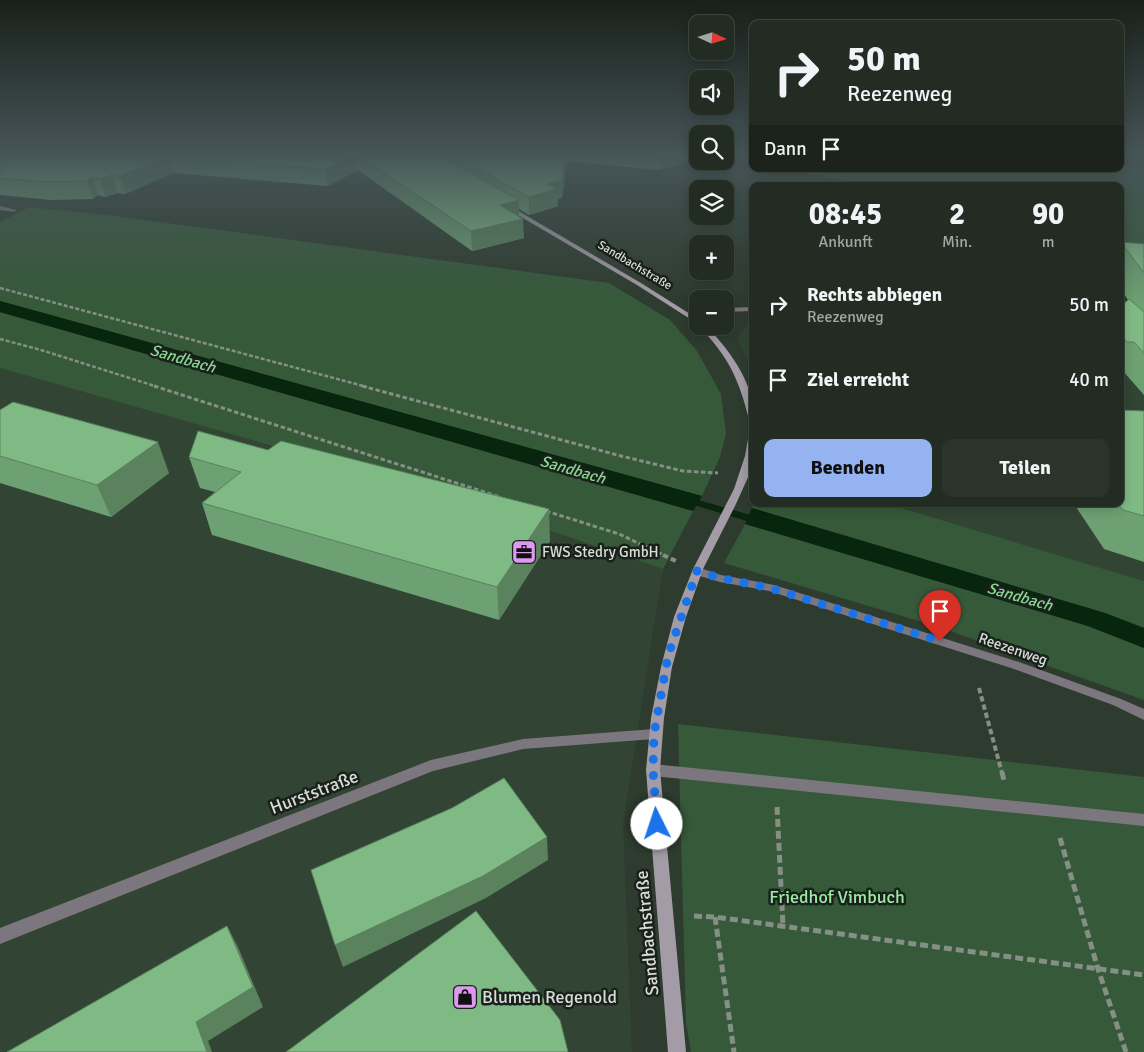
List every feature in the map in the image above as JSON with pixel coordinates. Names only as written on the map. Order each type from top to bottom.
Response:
[{"type":"street","name":"Sandbachstraße","points":[[503,204],[689,315]]},
{"type":"street","points":[[0,208],[14,210]]},
{"type":"street","points":[[734,310],[749,309]]},
{"type":"street","points":[[711,335],[734,364],[746,391],[749,404]]},
{"type":"street","name":"Sandbachstraße","points":[[677,1052],[653,770],[654,734],[668,656],[697,571],[745,475],[749,454]]},
{"type":"street","name":"Reezenweg","points":[[697,571],[720,578],[770,588],[1016,665],[1117,702],[1144,715]]},
{"type":"street","name":"Hurststraße","points":[[0,936],[431,766],[523,744],[654,734]]},
{"type":"street","points":[[653,770],[1051,809],[1144,820]]},
{"type":"path","points":[[0,288],[630,458],[683,471],[745,475]]},
{"type":"path","points":[[0,339],[42,350],[506,499]]},
{"type":"path","points":[[544,511],[619,534],[697,571]]},
{"type":"path","points":[[980,688],[1005,784]]},
{"type":"path","points":[[776,782],[783,926]]},
{"type":"path","points":[[1051,809],[1098,969],[1126,1052]]},
{"type":"path","points":[[734,1052],[715,917],[1144,975]]},
{"type":"shaded area","points":[[1124,322],[1144,322],[1144,581],[898,507],[1124,507]]},
{"type":"shaded area","points":[[749,325],[749,363],[738,338],[746,326]]},
{"type":"shaded area","points":[[0,368],[447,496],[663,569],[623,824],[632,1052],[0,1052]]},
{"type":"green space","points":[[1124,203],[1144,203],[1144,258],[1124,252]]},
{"type":"green space","points":[[29,207],[115,216],[609,283],[670,320],[697,351],[721,394],[726,434],[720,457],[702,496],[0,301],[0,222]]},
{"type":"green space","points":[[0,312],[693,511],[663,569],[447,496],[0,368]]},
{"type":"green space","points":[[898,507],[1144,581],[1144,628],[1105,613],[752,508]]},
{"type":"green space","points":[[745,524],[1088,626],[1144,648],[1144,700],[939,627],[724,563]]},
{"type":"green space","name":"Friedhof Vimbuch","points":[[678,724],[1144,777],[1144,1052],[691,1052],[686,1023]]},
{"type":"water","points":[[0,301],[702,496],[693,511],[0,312]]},
{"type":"water","points":[[752,508],[1105,613],[1144,628],[1144,648],[1088,626],[745,524]]},
{"type":"building","points":[[429,203],[507,203],[500,205],[523,219],[471,231]]},
{"type":"building","points":[[1124,242],[1144,244],[1144,273],[1124,246]]},
{"type":"building","points":[[1129,299],[1144,312],[1144,353],[1134,342],[1127,342],[1124,339],[1124,303]]},
{"type":"building","points":[[13,402],[158,442],[97,485],[0,456],[0,410]]},
{"type":"building","points":[[1124,410],[1144,411],[1144,516],[1123,510],[1120,507],[1124,507]]},
{"type":"building","points":[[198,431],[268,450],[281,441],[549,509],[497,587],[202,503],[241,472],[189,457]]},
{"type":"building","points":[[504,778],[547,837],[483,876],[335,945],[311,870],[452,808]]},
{"type":"building","points":[[476,911],[560,1020],[568,1052],[286,1052]]},
{"type":"building","points":[[227,926],[253,987],[196,1022],[207,1052],[7,1052]]},
{"type":"waterway","name":"Sandbach","points":[[685,499],[763,522]]},
{"type":"place","name":"FWS Stedry GmbH","points":[[524,552]]},
{"type":"place","name":"Blumen Regenold","points":[[465,997]]},
{"type":"route","points":[[657,824],[653,770],[654,734],[668,656],[697,571],[720,578],[770,588],[940,641]]}]
